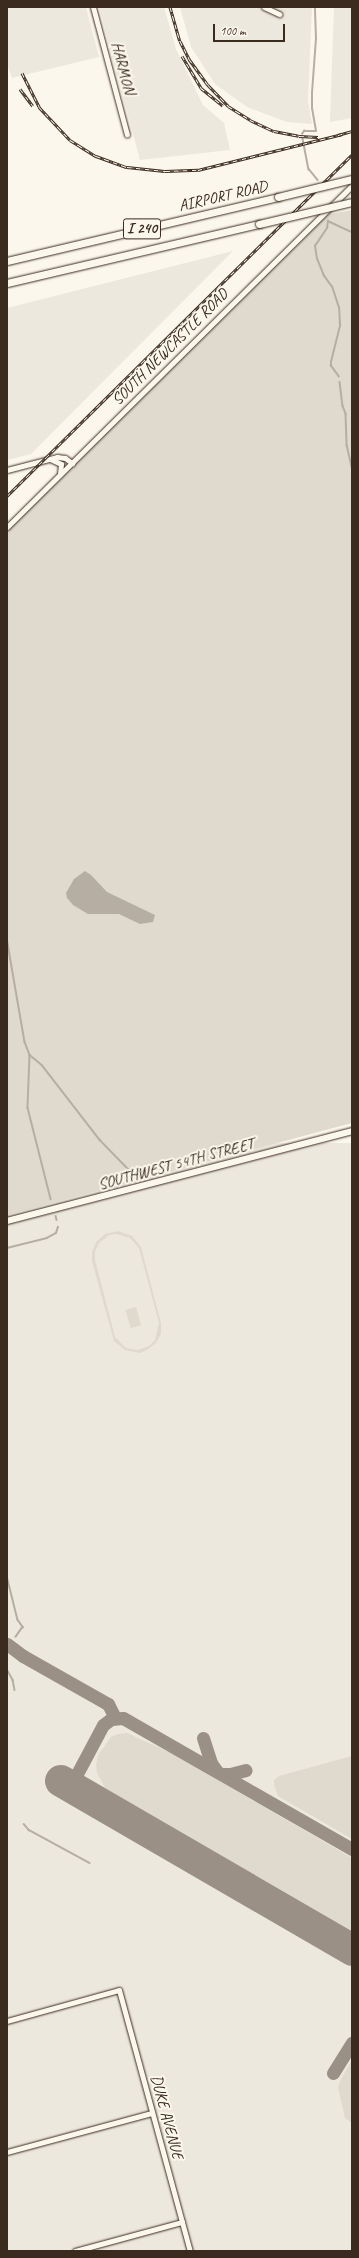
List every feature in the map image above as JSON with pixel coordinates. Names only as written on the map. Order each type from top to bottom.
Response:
[{"type":"highway","name":"AIRPORT ROAD","points":[[7,261],[352,179]]},
{"type":"highway","name":"I 240","points":[[7,283],[352,202]]},
{"type":"main road","name":"SOUTHWEST 54TH STREET","points":[[7,1221],[352,1130]]},
{"type":"street","name":"HARMON","points":[[93,7],[127,135]]},
{"type":"street","points":[[264,7],[279,14]]},
{"type":"street","name":"SOUTH NEWCASTLE ROAD","points":[[7,527],[352,186]]},
{"type":"street","points":[[7,470],[47,459],[63,457],[72,463]]},
{"type":"street","points":[[47,459],[59,462],[62,467],[60,475]]},
{"type":"street","name":"DUKE AVENUE","points":[[7,2021],[119,1990],[190,2251]]},
{"type":"street","points":[[7,2152],[152,2113]]},
{"type":"street","points":[[75,2251],[182,2222]]},
{"type":"shaded area","points":[[7,7],[86,7],[99,57],[12,78],[7,64]]},
{"type":"shaded area","points":[[99,7],[164,7],[176,49],[203,105],[224,123],[230,150],[140,160]]},
{"type":"shaded area","points":[[180,7],[312,7],[308,101],[312,124],[287,122],[247,107],[215,84],[191,47]]},
{"type":"shaded area","points":[[334,7],[352,7],[352,118],[330,122]]},
{"type":"shaded area","points":[[352,210],[352,1123],[7,1215],[7,530],[325,215]]},
{"type":"shaded area","points":[[233,251],[31,454],[7,460],[7,308]]},
{"type":"shaded area","points":[[85,871],[91,875],[107,892],[155,915],[153,922],[140,924],[119,914],[88,914],[73,905],[67,898],[66,893],[74,879]]},
{"type":"shaded area","points":[[7,1143],[352,1143],[352,2251],[7,2251]]},
{"type":"shaded area","points":[[118,1231],[132,1236],[141,1247],[161,1323],[161,1334],[156,1343],[140,1353],[125,1350],[114,1341],[92,1261],[92,1252],[96,1242],[105,1234]],"holes":[[[116,1234],[130,1238],[139,1248],[159,1323],[155,1340],[149,1346],[138,1350],[126,1348],[115,1337],[95,1260],[95,1252],[99,1243],[109,1235]]]},
{"type":"shaded area","points":[[136,1307],[141,1325],[131,1328],[125,1310]]},
{"type":"shaded area","points":[[127,1733],[171,1753],[352,1858],[352,1931],[105,1788],[97,1773],[96,1765],[98,1755],[111,1737],[118,1734]]},
{"type":"shaded area","points":[[352,1756],[352,1839],[278,1796],[274,1785],[274,1780],[279,1776]]},
{"type":"shaded area","points":[[352,2060],[352,2123],[345,2118],[338,2088],[340,2081]]},
{"type":"waterway","points":[[302,134],[304,131],[316,131],[312,109],[316,39],[315,7]]},
{"type":"waterway","points":[[303,139],[309,169],[318,180]]},
{"type":"waterway","points":[[339,377],[331,366],[340,325],[339,308],[332,287],[324,276],[317,259],[315,246],[327,228],[328,221],[352,232]]},
{"type":"waterway","points":[[340,382],[343,406],[346,414],[347,445],[352,467]]},
{"type":"waterway","points":[[7,938],[25,1042],[30,1055],[28,1108],[51,1199]]},
{"type":"waterway","points":[[30,1055],[42,1065],[100,1140],[136,1177]]},
{"type":"waterway","points":[[56,1216],[57,1220]]},
{"type":"waterway","points":[[7,1248],[47,1238],[56,1233],[58,1227]]},
{"type":"waterway","points":[[7,1576],[18,1620],[23,1627],[16,1637]]},
{"type":"waterway","points":[[7,1669],[13,1680],[15,1690]]},
{"type":"waterway","points":[[24,1824],[29,1830],[90,1863]]},
{"type":"taxiway","points":[[7,1644],[23,1656],[108,1704],[115,1718]]},
{"type":"taxiway","points":[[70,1787],[103,1725],[111,1719],[123,1718],[352,1849]]},
{"type":"taxiway","points":[[203,1738],[211,1763],[216,1770]]},
{"type":"taxiway","points":[[222,1774],[230,1774],[246,1770]]},
{"type":"taxiway","points":[[333,2073],[352,2042]]},
{"type":"runway","points":[[61,1781],[352,1950]]},
{"type":"railway","points":[[170,7],[180,41],[189,59],[208,85],[228,106],[250,120],[274,131],[299,136],[318,137]]},
{"type":"railway","points":[[182,56],[201,88],[223,106]]},
{"type":"railway","points":[[22,73],[39,107],[70,140],[96,156],[127,167],[165,171],[198,170],[342,134]]},
{"type":"railway","points":[[20,89],[33,106]]},
{"type":"railway","points":[[338,135],[352,131]]},
{"type":"railway","points":[[7,496],[352,155]]}]
